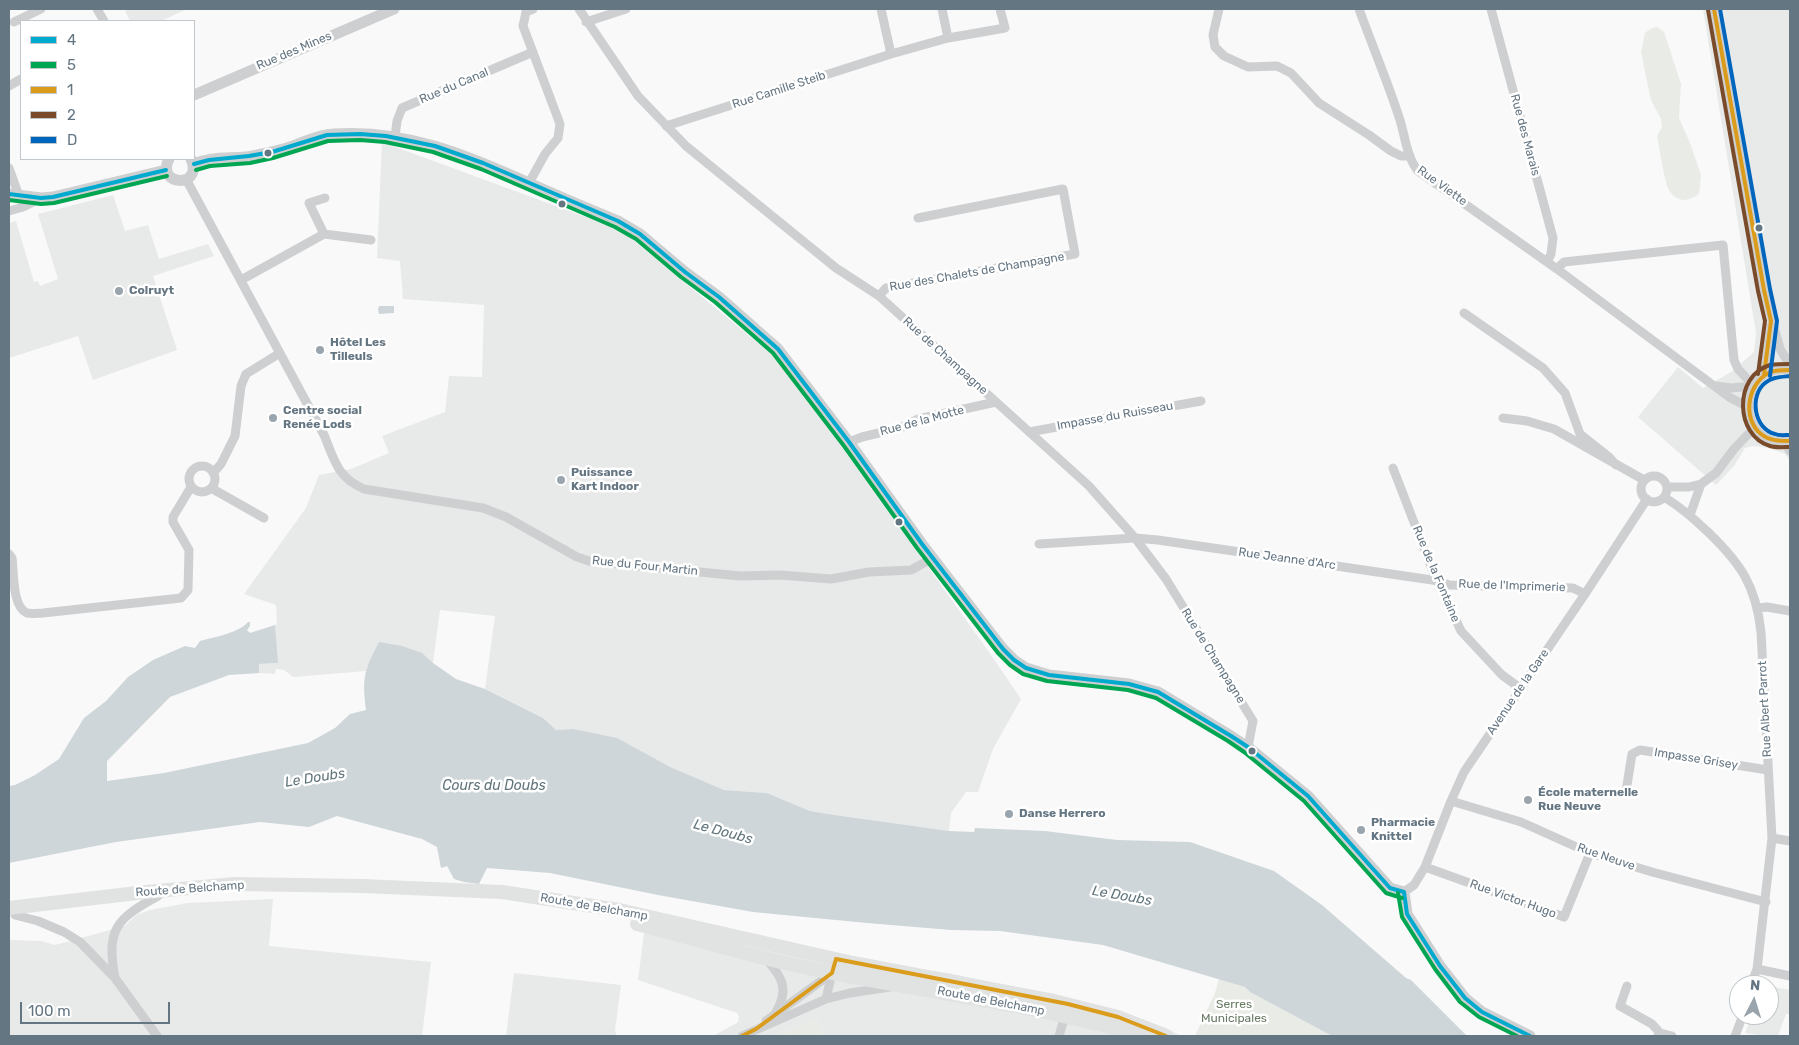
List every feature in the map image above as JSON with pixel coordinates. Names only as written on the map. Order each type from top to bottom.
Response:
[{"type":"main road","name":"Route de Belchamp","points":[[11,913],[146,892],[235,884],[362,886],[519,894],[619,910],[900,985],[1118,1017],[1166,1036]]},
{"type":"main road","name":"Route de Belchamp","points":[[11,913],[158,896],[238,890],[433,894],[501,898],[603,915],[767,960],[834,966],[1066,1010],[1141,1036]]},
{"type":"street","points":[[14,22],[41,9]]},
{"type":"street","points":[[97,9],[103,20]]},
{"type":"street","name":"Rue des Mines","points":[[195,95],[394,9]]},
{"type":"street","points":[[529,183],[545,154],[558,138],[560,124],[523,26],[526,12],[533,9]]},
{"type":"street","name":"Rue de Champagne","points":[[579,9],[586,22],[638,96],[686,146],[836,268],[879,296],[1089,486],[1135,538],[1166,580],[1253,721],[1248,747]]},
{"type":"street","points":[[586,22],[626,9]]},
{"type":"street","points":[[881,9],[891,54]]},
{"type":"street","points":[[942,9],[948,38]]},
{"type":"street","name":"Rue Camille Steib","points":[[666,126],[891,54],[948,38],[1005,28],[1000,9]]},
{"type":"street","points":[[1219,9],[1213,35],[1214,47],[1224,56],[1248,67],[1277,66],[1290,73],[1319,103],[1369,135],[1391,152],[1401,156],[1410,156]]},
{"type":"street","name":"Rue Viette","points":[[1359,9],[1399,116],[1410,156],[1418,170],[1547,262],[1729,397],[1748,407]]},
{"type":"street","name":"Rue des Marais","points":[[1492,9],[1553,238],[1551,254],[1547,262]]},
{"type":"street","points":[[1714,9],[1764,290],[1780,349],[1790,365]]},
{"type":"street","name":"Rue du Canal","points":[[396,136],[397,121],[402,108],[533,52]]},
{"type":"street","points":[[9,86],[20,80]]},
{"type":"street","points":[[9,168],[14,195],[41,198],[66,195],[168,164],[174,179],[178,181],[186,180],[193,173],[193,161],[244,158],[287,148],[311,137],[332,134],[369,133],[396,136],[457,152],[618,222],[640,234],[685,272],[719,297],[778,349],[849,442],[933,558],[1003,649],[1014,660],[1026,668],[1049,675],[1129,684],[1158,692],[1248,747],[1308,796],[1390,888],[1404,892],[1407,914],[1440,966],[1465,998],[1482,1012],[1530,1036]]},
{"type":"street","points":[[186,180],[280,353],[246,374],[241,386],[235,436],[221,464],[213,473]]},
{"type":"street","name":"Rue des Chalets de Champagne","points":[[879,296],[886,288],[1075,254],[1063,189],[918,218]]},
{"type":"street","points":[[9,212],[41,198]]},
{"type":"street","points":[[324,198],[309,203],[324,234]]},
{"type":"street","points":[[241,280],[324,234],[371,240]]},
{"type":"street","points":[[1557,270],[1564,262],[1723,245],[1734,360],[1738,369],[1754,386]]},
{"type":"street","points":[[1464,313],[1543,368],[1566,393],[1580,434],[1609,456],[1616,465]]},
{"type":"street","points":[[1764,375],[1771,321]]},
{"type":"street","name":"Rue du Four Martin","points":[[280,353],[324,435],[341,474],[351,483],[364,489],[483,508],[506,517],[577,557],[589,561],[740,576],[780,575],[831,579],[870,572],[911,570],[933,558]]},
{"type":"street","points":[[1790,370],[1774,371],[1764,375],[1754,386],[1749,396],[1748,407],[1750,418],[1755,427],[1764,436],[1775,441],[1787,442],[1790,452]]},
{"type":"street","points":[[1713,385],[1731,388],[1754,386]]},
{"type":"street","name":"Impasse du Ruisseau","points":[[1028,432],[1200,401]]},
{"type":"street","name":"Rue de la Motte","points":[[849,442],[862,436],[900,428],[918,419],[996,402]]},
{"type":"street","points":[[1503,418],[1527,421],[1554,429],[1644,480]]},
{"type":"street","points":[[1667,487],[1689,487],[1701,484],[1716,473],[1734,449],[1755,427]]},
{"type":"street","points":[[203,466],[209,468],[213,473],[215,481],[212,488],[205,492],[197,492],[191,487],[188,479],[190,472],[196,467],[203,466]]},
{"type":"street","name":"Rue de la Fontaine","points":[[1393,468],[1432,569],[1460,631],[1502,675],[1520,688]]},
{"type":"street","points":[[1656,476],[1664,479],[1667,487],[1664,497],[1658,501],[1647,499],[1642,492],[1644,480],[1656,476]]},
{"type":"street","points":[[1690,515],[1701,484]]},
{"type":"street","points":[[9,554],[12,558],[17,602],[21,610],[28,614],[181,598],[188,590],[189,550],[173,522],[173,517],[191,487]]},
{"type":"street","points":[[212,488],[264,518]]},
{"type":"street","name":"Rue Albert Parrot","points":[[1664,497],[1683,508],[1730,553],[1745,574],[1758,608],[1761,632],[1772,838],[1757,969]]},
{"type":"street","name":"Avenue de la Gare","points":[[1404,892],[1414,885],[1425,867],[1464,772],[1647,499]]},
{"type":"street","name":"Rue Jeanne d'Arc","points":[[1039,544],[1135,538],[1158,540],[1439,581]]},
{"type":"street","name":"Rue de l'Imprimerie","points":[[1439,581],[1449,584],[1573,588],[1585,594]]},
{"type":"street","points":[[1758,608],[1767,607],[1790,611]]},
{"type":"street","name":"Impasse Grisey","points":[[1626,791],[1632,754],[1640,750],[1768,770]]},
{"type":"street","name":"Rue Neuve","points":[[1451,801],[1521,822],[1590,853],[1652,872],[1766,902]]},
{"type":"street","points":[[1772,838],[1790,841]]},
{"type":"street","name":"Rue Victor Hugo","points":[[1425,867],[1564,917],[1590,853]]},
{"type":"street","points":[[115,978],[111,956],[114,932],[124,919],[139,907],[158,896]]},
{"type":"street","points":[[11,913],[38,921],[64,932],[80,942],[115,978],[157,1036]]},
{"type":"street","points":[[767,960],[777,971],[784,989],[782,1002],[775,1015]]},
{"type":"street","points":[[826,1000],[834,966]]},
{"type":"street","points":[[756,1029],[834,966]]},
{"type":"street","points":[[1755,975],[1757,969],[1790,976]]},
{"type":"street","points":[[742,1036],[826,1000],[850,993],[900,985]]},
{"type":"street","points":[[1627,986],[1620,1006],[1652,1024],[1659,1035],[1672,1036]]},
{"type":"street","points":[[1059,1036],[1066,1010]]},
{"type":"shaded area","points":[[129,9],[187,9],[163,20],[130,20],[125,11]]},
{"type":"shaded area","points":[[1703,9],[1790,9],[1790,461],[1785,454],[1769,448],[1753,446],[1745,448],[1734,466],[1716,485],[1638,417],[1678,367],[1703,388],[1731,372],[1754,352],[1756,333]]},
{"type":"shaded area","points":[[382,142],[621,230],[781,362],[1021,699],[993,749],[978,792],[966,792],[951,813],[949,831],[810,811],[767,793],[724,790],[573,729],[556,730],[543,718],[485,689],[495,616],[440,610],[433,663],[422,653],[368,665],[366,671],[293,677],[284,670],[276,669],[275,674],[259,673],[259,664],[277,663],[276,605],[244,594],[306,508],[319,475],[351,469],[389,453],[382,436],[445,412],[449,376],[482,377],[484,305],[403,299],[400,261],[377,258]]},
{"type":"shaded area","points":[[113,195],[125,231],[148,225],[159,259],[208,244],[214,256],[153,276],[177,350],[93,380],[78,336],[9,358],[9,223],[16,221],[34,282],[38,281],[40,286],[58,279],[38,214]]},
{"type":"shaded area","points":[[273,899],[269,946],[431,962],[422,1036],[9,1036],[9,940],[41,941],[55,945],[125,926],[136,915],[150,910],[188,903]]},
{"type":"shaded area","points":[[644,933],[948,973],[1117,1010],[1166,1028],[1181,1036],[825,1036],[816,1019],[776,1036],[713,1036],[738,1022],[739,1017],[737,1013],[638,980]]},
{"type":"shaded area","points":[[514,973],[621,985],[615,1030],[617,1036],[506,1036]]},
{"type":"shaded area","points":[[1779,988],[1790,990],[1790,1014],[1786,1014],[1778,1036],[1745,1033],[1748,1025],[1779,1025]]},
{"type":"green space","points":[[1657,27],[1664,32],[1681,84],[1679,118],[1701,175],[1699,194],[1687,200],[1676,197],[1667,186],[1657,136],[1662,127],[1661,119],[1651,100],[1641,52],[1645,33]]},
{"type":"green space","name":"Serres Municipales","points":[[1219,978],[1245,987],[1250,992],[1332,1036],[1195,1036],[1215,993]]},
{"type":"green space","points":[[816,1019],[825,1036],[776,1036]]},
{"type":"water","points":[[379,306],[394,306],[394,313],[379,314]]},
{"type":"water","name":"Cours du Doubs","points":[[250,622],[250,626],[247,630],[250,633],[275,625],[278,663],[259,664],[259,673],[229,675],[170,697],[107,761],[107,781],[164,773],[308,743],[335,728],[350,714],[366,710],[365,674],[379,642],[402,646],[422,653],[456,679],[485,689],[543,718],[556,730],[573,729],[617,738],[670,767],[724,790],[767,793],[810,811],[949,831],[974,832],[975,828],[1045,831],[1117,840],[1190,842],[1274,871],[1322,905],[1406,978],[1411,980],[1467,1036],[1332,1036],[1250,992],[1245,987],[1103,945],[1000,931],[951,930],[753,912],[550,873],[487,868],[479,884],[464,882],[454,879],[447,866],[441,868],[437,847],[422,839],[337,816],[309,827],[260,822],[116,842],[9,863],[9,786],[35,775],[59,759],[84,718],[106,701],[128,677],[153,660],[185,646],[195,648],[200,641],[233,632]]},
{"type":"transit line","name":"1","points":[[1714,9],[1771,321],[1764,375]]},
{"type":"transit line","name":"D","points":[[1720,9],[1777,321],[1770,376]]},
{"type":"transit line","name":"2","points":[[1708,10],[1765,321],[1758,374]]},
{"type":"transit line","name":"4","points":[[194,164],[209,160],[272,152],[327,135],[360,134],[386,136],[435,146],[483,163],[618,221],[640,234],[685,272],[719,297],[778,349],[849,442],[922,544],[1003,649],[1014,660],[1026,668],[1049,675],[1129,684],[1158,692],[1248,747],[1308,796],[1390,888],[1404,892]]},
{"type":"transit line","name":"5","points":[[196,170],[210,166],[250,163],[273,158],[328,141],[360,140],[385,142],[433,152],[481,169],[615,227],[636,239],[681,277],[715,302],[773,353],[844,446],[917,548],[998,653],[1010,665],[1023,674],[1047,681],[1128,690],[1156,698],[1244,752],[1304,801],[1386,893],[1402,898]]},
{"type":"transit line","name":"4","points":[[9,194],[41,198],[53,197],[166,170]]},
{"type":"transit line","name":"5","points":[[9,200],[41,204],[54,203],[167,176]]},
{"type":"transit line","name":"2","points":[[1790,364],[1770,365],[1758,371],[1749,381],[1743,406],[1745,419],[1750,431],[1758,440],[1772,447],[1790,447]]},
{"type":"transit line","name":"1","points":[[1790,370],[1773,371],[1763,377],[1752,391],[1749,410],[1751,419],[1761,434],[1778,441],[1790,441]]},
{"type":"transit line","name":"D","points":[[1790,376],[1774,378],[1765,383],[1757,396],[1756,412],[1762,426],[1768,431],[1778,435],[1790,435]]},
{"type":"transit line","name":"4","points":[[1404,892],[1407,914],[1440,966],[1465,998],[1482,1012],[1530,1036]]},
{"type":"transit line","name":"5","points":[[1398,893],[1402,917],[1435,969],[1460,1002],[1479,1017],[1517,1036]]},
{"type":"transit line","name":"1","points":[[742,1036],[756,1029],[832,973],[836,959],[1068,1004],[1118,1017],[1166,1036]]},
{"type":"place","name":"Colruyt","points":[[119,291]]},
{"type":"place","name":"Hôtel Les Tilleuls","points":[[320,350]]},
{"type":"place","name":"Centre social Renée Lods","points":[[273,418]]},
{"type":"place","name":"Puissance Kart Indoor","points":[[561,480]]},
{"type":"place","name":"École maternelle Rue Neuve","points":[[1528,800]]},
{"type":"place","name":"Danse Herrero","points":[[1009,814]]},
{"type":"place","name":"Pharmacie Knittel","points":[[1361,830]]},
{"type":"water label","name":"Le Doubs","points":[[315,778]]},
{"type":"water label","name":"Le Doubs","points":[[723,832]]},
{"type":"water label","name":"Le Doubs","points":[[1122,896]]}]
